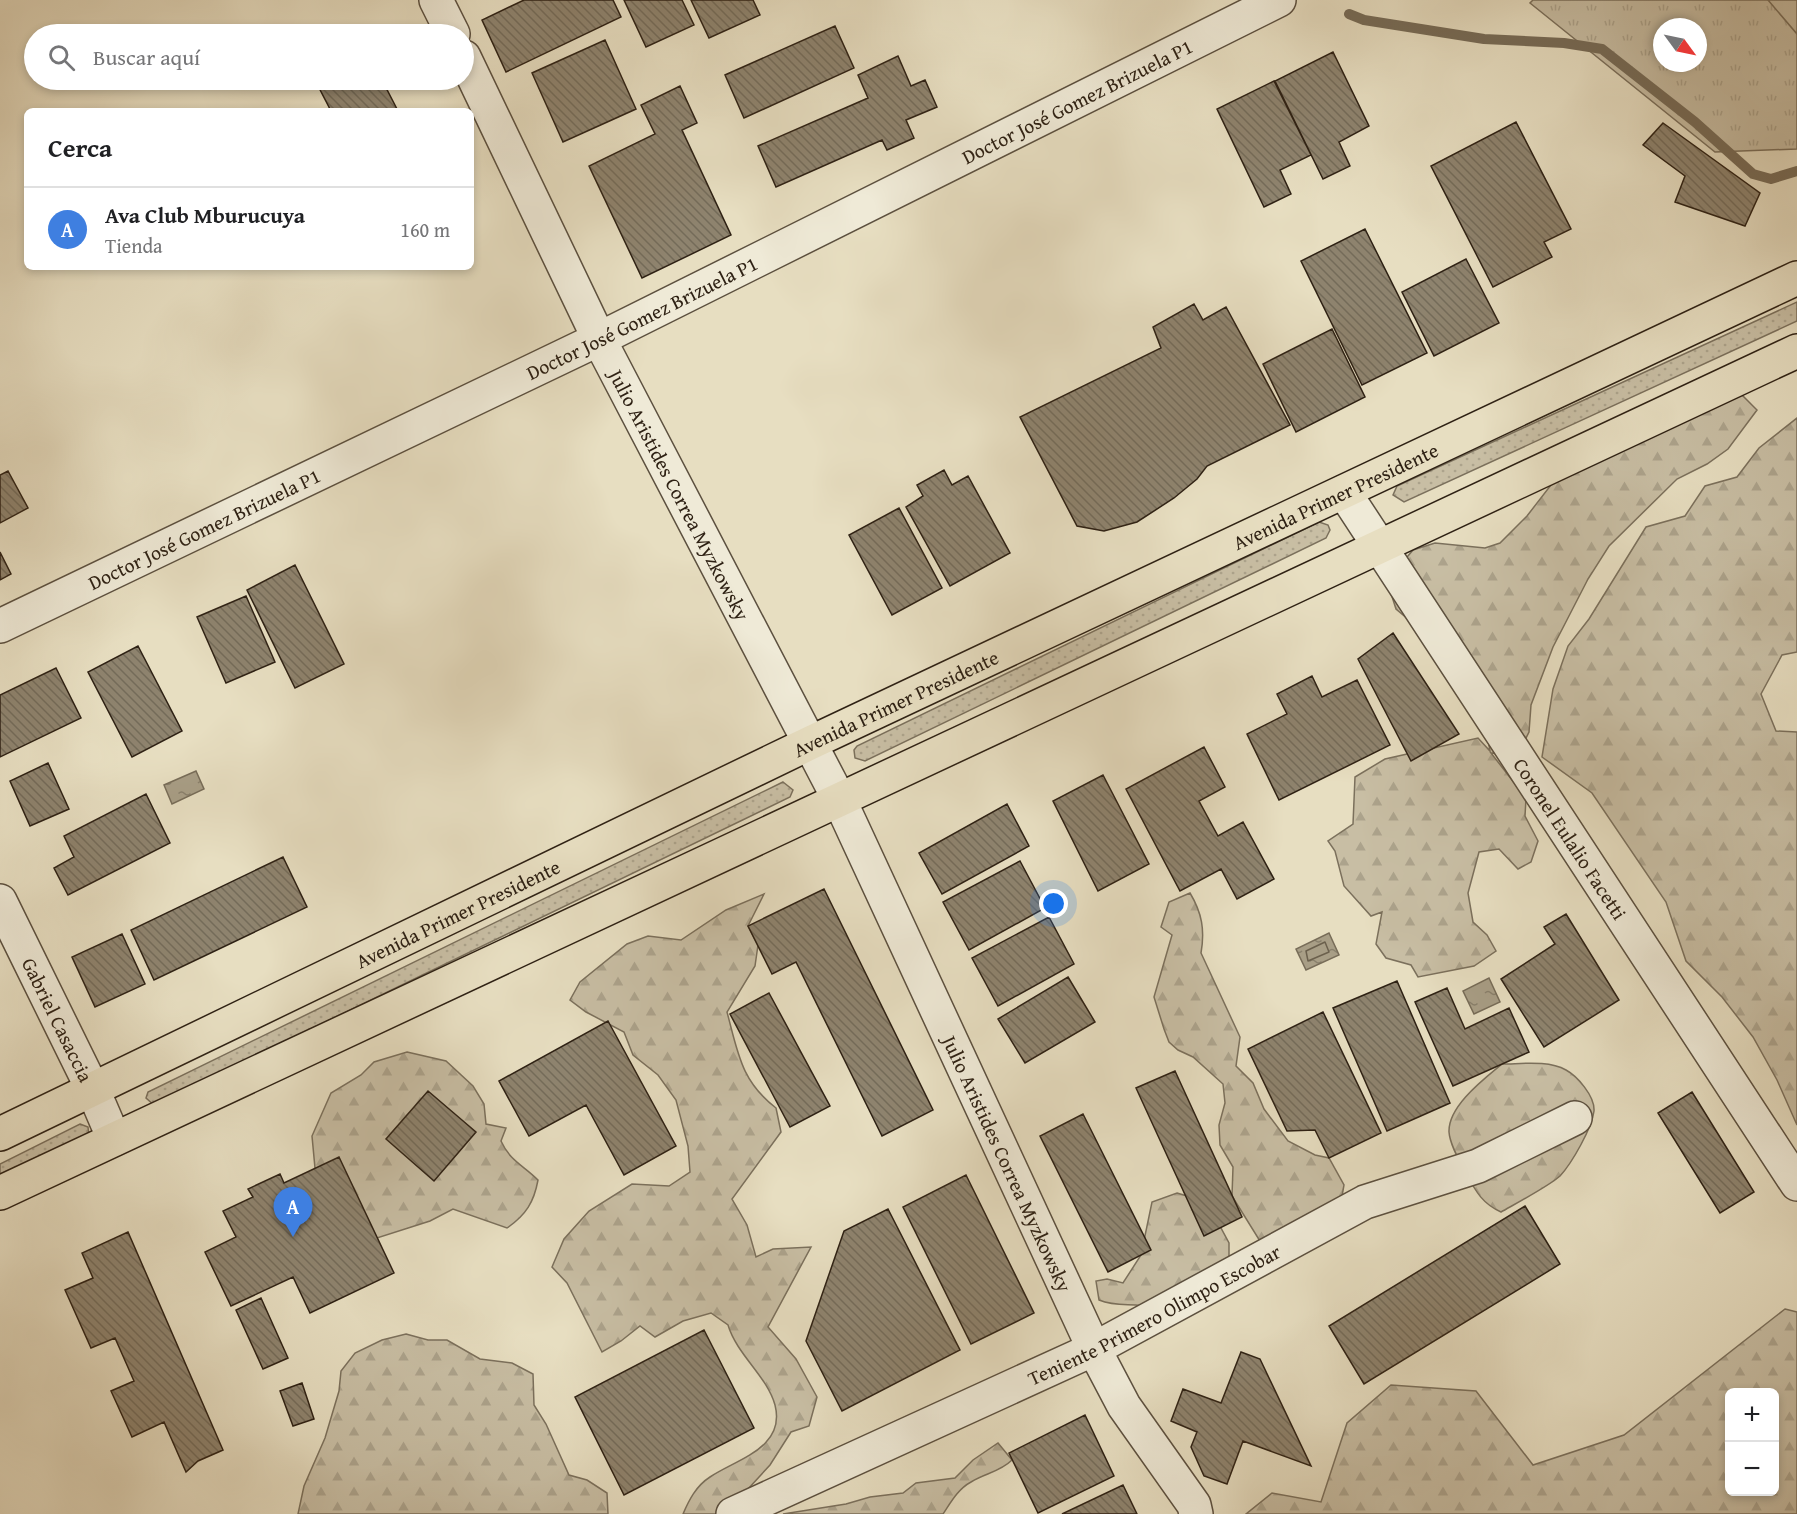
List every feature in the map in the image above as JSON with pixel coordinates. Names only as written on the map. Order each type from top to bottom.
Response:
[{"type":"main road","name":"Avenida Primer Presidente","points":[[2,1127],[93,1090],[816,755],[1344,492],[1797,278]]},
{"type":"main road","points":[[0,1193],[1797,351]]},
{"type":"street","points":[[436,0],[448,24]]},
{"type":"street","name":"Doctor José Gomez Brizuela P1","points":[[0,626],[598,339],[1279,0]]},
{"type":"street","name":"Julio Aristides Correa Myzkowsky","points":[[474,78],[598,339],[840,801],[1094,1348],[1124,1406],[1194,1505],[1196,1514]]},
{"type":"street","name":"Coronel Eulalio Facetti","points":[[1344,492],[1797,1184]]},
{"type":"street","name":"Gabriel Casaccia","points":[[0,901],[93,1090],[114,1139]]},
{"type":"street","name":"Teniente Primero Olimpo Escobar","points":[[733,1514],[1094,1348],[1365,1202],[1478,1166],[1575,1118]]},
{"type":"green space","points":[[1533,0],[1797,0],[1797,149],[1715,152],[1530,3]]},
{"type":"green space","points":[[1768,0],[1797,0],[1797,34]]},
{"type":"green space","points":[[1797,302],[1797,321],[1404,502],[1393,495],[1397,486]]},
{"type":"green space","points":[[1742,395],[1757,410],[1728,449],[1707,464],[1677,479],[1609,546],[1588,579],[1553,647],[1531,705],[1529,732],[1517,756],[1491,753],[1526,798],[1525,816],[1538,841],[1531,862],[1518,869],[1499,849],[1479,852],[1468,893],[1473,922],[1487,935],[1496,951],[1474,966],[1418,977],[1411,965],[1386,958],[1376,944],[1382,912],[1371,916],[1344,886],[1335,851],[1328,841],[1353,824],[1355,777],[1385,759],[1478,738],[1490,751],[1486,728],[1415,625],[1396,609],[1387,581],[1413,550],[1435,543],[1485,548],[1500,543],[1527,516],[1554,481]]},
{"type":"green space","points":[[1797,418],[1797,652],[1782,655],[1761,694],[1776,731],[1797,732],[1797,1125],[1777,1080],[1753,1037],[1722,997],[1686,961],[1666,902],[1592,793],[1542,757],[1553,689],[1568,646],[1589,619],[1646,527],[1685,516],[1705,486],[1737,477],[1759,448]]},
{"type":"green space","points":[[1319,522],[1328,525],[1330,530],[1326,538],[865,761],[855,758],[854,750],[857,746]]},
{"type":"green space","points":[[783,782],[793,790],[790,797],[154,1105],[146,1098],[148,1092]]},
{"type":"green space","points":[[1190,893],[1202,922],[1201,953],[1240,1037],[1236,1066],[1253,1083],[1264,1109],[1288,1141],[1315,1155],[1329,1158],[1344,1185],[1341,1202],[1263,1246],[1232,1196],[1233,1167],[1220,1145],[1219,1125],[1225,1103],[1223,1084],[1193,1057],[1178,1050],[1169,1042],[1154,997],[1172,935],[1161,927],[1169,902]]},
{"type":"green space","points":[[764,894],[748,926],[758,945],[755,966],[727,1012],[734,1040],[748,1077],[764,1098],[776,1108],[781,1132],[732,1199],[747,1225],[756,1257],[773,1249],[811,1247],[768,1327],[796,1359],[817,1397],[809,1426],[791,1432],[770,1465],[725,1514],[683,1514],[694,1494],[705,1481],[745,1458],[766,1442],[773,1432],[776,1420],[775,1405],[766,1384],[738,1346],[728,1325],[711,1313],[683,1321],[655,1337],[640,1326],[602,1352],[567,1283],[552,1267],[564,1239],[589,1211],[632,1184],[669,1186],[690,1172],[688,1146],[676,1100],[658,1075],[633,1055],[624,1032],[586,1012],[570,1000],[580,982],[627,944],[648,936],[681,940],[726,910]]},
{"type":"green space","points":[[407,1052],[446,1061],[473,1086],[484,1104],[486,1124],[506,1128],[501,1141],[505,1148],[538,1180],[528,1207],[507,1228],[453,1209],[430,1221],[377,1238],[327,1205],[315,1168],[312,1136],[331,1093],[361,1075],[374,1062]]},
{"type":"green space","points":[[1502,1064],[1543,1064],[1566,1070],[1584,1087],[1592,1099],[1594,1111],[1581,1145],[1560,1176],[1501,1212],[1489,1205],[1477,1192],[1456,1154],[1449,1132],[1454,1113],[1468,1094]]},
{"type":"green space","points":[[80,1124],[88,1127],[89,1137],[0,1181],[0,1164]]},
{"type":"green space","points":[[1177,1193],[1207,1202],[1229,1243],[1229,1264],[1153,1308],[1113,1304],[1099,1300],[1096,1281],[1107,1279],[1123,1283],[1141,1255],[1152,1202]]},
{"type":"green space","points":[[1785,1309],[1797,1312],[1797,1514],[1246,1514],[1272,1493],[1321,1502],[1347,1423],[1391,1385],[1476,1391],[1533,1465],[1624,1435]]},
{"type":"green space","points":[[406,1334],[428,1340],[447,1340],[480,1359],[512,1363],[533,1374],[534,1405],[546,1424],[569,1475],[587,1480],[607,1493],[608,1514],[298,1514],[304,1486],[325,1438],[339,1391],[341,1371],[355,1353],[382,1340]]},
{"type":"green space","points":[[998,1443],[1012,1460],[962,1488],[943,1514],[783,1514],[903,1493],[916,1483],[955,1478],[973,1460]]},
{"type":"water","points":[[196,771],[204,789],[172,804],[164,785]]},
{"type":"water","points":[[1329,933],[1339,955],[1306,970],[1296,949]]},
{"type":"water","points":[[1489,978],[1500,1002],[1474,1014],[1463,991]]},
{"type":"building","points":[[524,0],[613,0],[621,17],[506,72],[482,20]]},
{"type":"building","points":[[624,0],[682,0],[694,25],[646,47]]},
{"type":"building","points":[[691,0],[753,0],[760,15],[709,38]]},
{"type":"building","points":[[835,26],[854,68],[744,118],[725,75]]},
{"type":"building","points":[[605,40],[636,109],[563,142],[532,73]]},
{"type":"building","points":[[1333,52],[1369,126],[1339,142],[1350,166],[1323,179],[1275,81]]},
{"type":"building","points":[[898,56],[911,86],[925,80],[937,107],[906,120],[914,138],[887,150],[882,140],[776,187],[758,146],[868,98],[858,75]]},
{"type":"building","points":[[1274,81],[1311,155],[1280,170],[1291,194],[1264,207],[1217,109]]},
{"type":"building","points":[[680,86],[697,123],[682,130],[731,235],[642,278],[589,166],[655,134],[641,105]]},
{"type":"building","points":[[320,90],[387,90],[396,108],[329,108]]},
{"type":"building","points":[[1516,122],[1571,229],[1544,242],[1552,257],[1493,287],[1431,166]]},
{"type":"building","points":[[1663,123],[1760,193],[1745,226],[1675,202],[1685,176],[1643,145]]},
{"type":"building","points":[[1365,229],[1427,353],[1362,385],[1301,261]]},
{"type":"building","points":[[1466,259],[1499,323],[1434,356],[1402,292]]},
{"type":"building","points":[[1194,304],[1203,320],[1226,307],[1290,425],[1207,466],[1197,479],[1174,498],[1137,522],[1104,531],[1077,526],[1020,417],[1161,348],[1153,327]]},
{"type":"building","points":[[1332,329],[1365,397],[1296,432],[1263,364]]},
{"type":"building","points":[[944,470],[952,485],[968,476],[1010,553],[950,586],[906,507],[923,496],[917,485]]},
{"type":"building","points":[[8,471],[28,508],[0,523],[0,475]]},
{"type":"building","points":[[899,508],[942,588],[892,615],[849,535]]},
{"type":"building","points":[[0,552],[11,574],[0,580]]},
{"type":"building","points":[[295,565],[344,664],[295,688],[247,590]]},
{"type":"building","points":[[246,596],[275,662],[226,683],[197,617]]},
{"type":"building","points":[[1393,633],[1459,734],[1411,761],[1358,659]]},
{"type":"building","points":[[138,646],[182,731],[132,757],[88,672]]},
{"type":"building","points":[[56,668],[81,718],[0,757],[0,695]]},
{"type":"building","points":[[1312,676],[1322,697],[1357,680],[1390,745],[1279,800],[1247,734],[1287,714],[1277,694]]},
{"type":"building","points":[[1204,747],[1225,787],[1199,801],[1218,836],[1243,822],[1274,879],[1237,899],[1221,869],[1180,891],[1126,789]]},
{"type":"building","points":[[48,763],[69,809],[30,826],[10,781]]},
{"type":"building","points":[[1103,775],[1149,864],[1098,891],[1053,801]]},
{"type":"building","points":[[146,794],[170,843],[68,895],[54,868],[74,857],[64,836]]},
{"type":"building","points":[[1007,804],[1029,846],[942,894],[919,853]]},
{"type":"building","points":[[283,857],[307,907],[154,980],[131,930]]},
{"type":"building","points":[[1020,861],[1045,908],[969,950],[943,902]]},
{"type":"building","points":[[824,889],[933,1110],[882,1136],[796,962],[772,974],[748,926]]},
{"type":"building","points":[[1566,914],[1619,1000],[1544,1047],[1501,979],[1555,944],[1544,927]]},
{"type":"building","points":[[1049,917],[1074,964],[998,1006],[972,958]]},
{"type":"building","points":[[122,934],[145,984],[95,1007],[72,957]]},
{"type":"building","points":[[1068,977],[1095,1022],[1025,1063],[998,1019]]},
{"type":"building","points":[[1397,981],[1450,1103],[1387,1131],[1333,1008]]},
{"type":"building","points":[[1447,988],[1465,1029],[1509,1008],[1529,1052],[1453,1086],[1415,1002]]},
{"type":"building","points":[[769,993],[830,1106],[790,1127],[730,1014]]},
{"type":"building","points":[[1323,1012],[1381,1133],[1329,1158],[1315,1130],[1287,1131],[1248,1049]]},
{"type":"building","points":[[608,1021],[676,1146],[624,1175],[586,1105],[529,1136],[499,1081]]},
{"type":"building","points":[[1175,1071],[1242,1217],[1204,1236],[1136,1088]]},
{"type":"building","points":[[428,1091],[476,1132],[434,1181],[386,1139]]},
{"type":"building","points":[[1692,1092],[1754,1192],[1720,1213],[1658,1113]]},
{"type":"building","points":[[1083,1114],[1151,1250],[1108,1272],[1040,1136]]},
{"type":"building","points":[[339,1157],[394,1273],[310,1313],[293,1277],[231,1306],[205,1252],[236,1237],[223,1211],[253,1197],[248,1189],[280,1174],[284,1183]]},
{"type":"building","points":[[966,1175],[1034,1313],[971,1344],[903,1207]]},
{"type":"building","points":[[1525,1206],[1560,1264],[1364,1384],[1329,1326]]},
{"type":"building","points":[[888,1209],[960,1350],[842,1411],[806,1341],[844,1231]]},
{"type":"building","points":[[128,1232],[223,1450],[198,1461],[186,1472],[164,1422],[132,1437],[111,1391],[134,1381],[115,1338],[91,1348],[65,1290],[93,1278],[82,1253]]},
{"type":"building","points":[[261,1298],[288,1358],[263,1369],[236,1310]]},
{"type":"building","points":[[704,1330],[754,1428],[624,1495],[575,1397]]},
{"type":"building","points":[[1241,1352],[1260,1359],[1311,1466],[1243,1441],[1227,1484],[1204,1476],[1191,1447],[1197,1432],[1171,1421],[1183,1389],[1221,1403]]},
{"type":"building","points":[[302,1383],[314,1419],[293,1426],[280,1391]]},
{"type":"building","points":[[1085,1415],[1114,1476],[1038,1513],[1009,1453]]},
{"type":"building","points":[[1123,1485],[1137,1514],[1062,1514]]},
{"type":"waterway","points":[[1349,14],[1364,20],[1484,39],[1564,43],[1602,49],[1695,122],[1753,174],[1771,179],[1797,171]]},
{"type":"place","name":"Ava Club Mburucuya","points":[[293,1237]]}]
